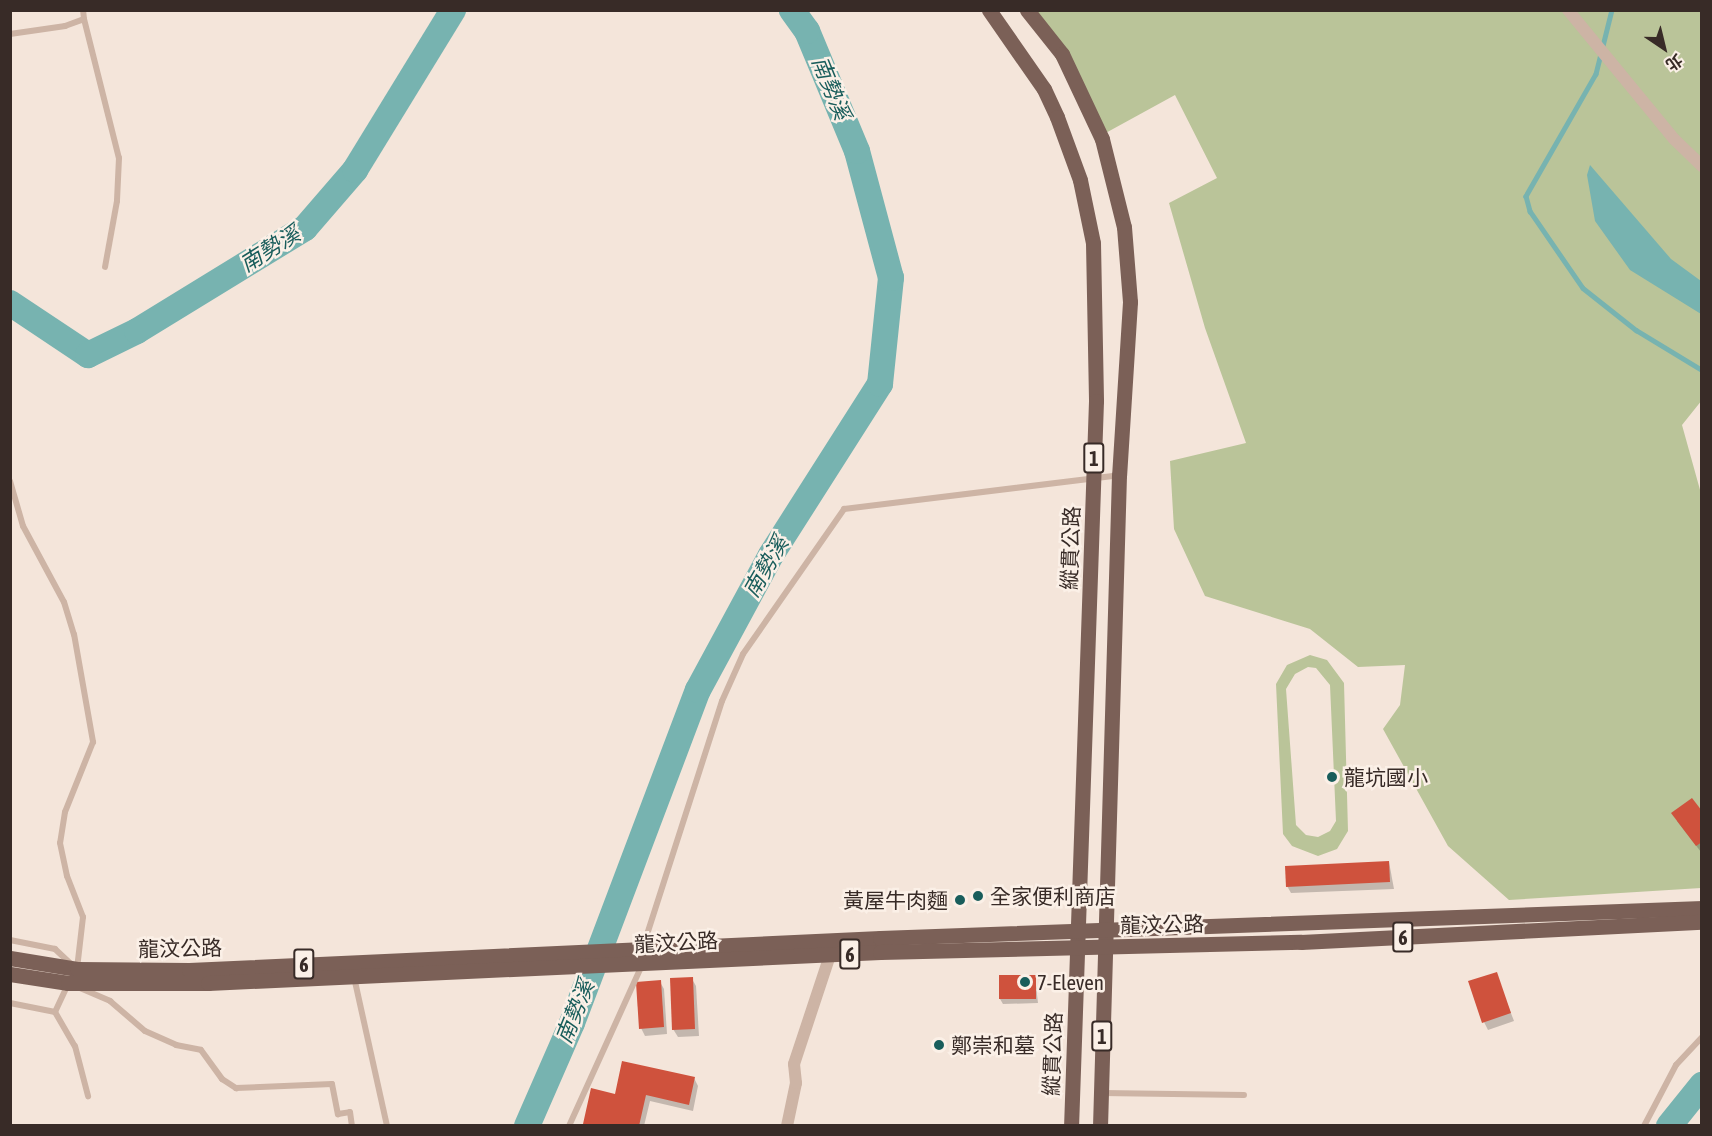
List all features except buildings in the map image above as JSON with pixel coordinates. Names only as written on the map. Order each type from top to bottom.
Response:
[{"type":"main road","name":"縱貫公路","points":[[989,10],[1044,89],[1070,147],[1087,207],[1095,283],[1093,479],[1071,1125]]},
{"type":"main road","name":"1","points":[[1027,10],[1062,54],[1076,77],[1102,139],[1124,227],[1130,302],[1119,475],[1100,1125]]},
{"type":"main road","name":"龍汶公路","points":[[10,958],[77,969],[529,969],[623,966],[642,958],[880,945],[1077,940],[1701,908]]},
{"type":"main road","name":"龍汶公路","points":[[1104,938],[1301,942],[1701,922]]},
{"type":"main road","name":"龍汶公路","points":[[10,974],[68,983],[130,985],[354,969],[531,953],[626,950],[642,958],[830,955],[880,945]]},
{"type":"main road","points":[[68,983],[77,969]]},
{"type":"street","points":[[1568,10],[1631,87],[1701,166]]},
{"type":"street","points":[[787,1125],[796,1083],[794,1064],[830,955]]},
{"type":"lane","points":[[83,10],[119,158],[117,201],[105,267]]},
{"type":"lane","points":[[10,34],[65,26],[84,18]]},
{"type":"lane","points":[[569,1125],[642,958],[722,701],[739,664],[844,509],[1119,475]]},
{"type":"lane","points":[[10,481],[23,526],[64,602],[93,742],[65,812],[60,843],[67,876],[83,917],[77,969]]},
{"type":"lane","points":[[10,940],[55,949],[77,969]]},
{"type":"lane","points":[[354,969],[387,1125]]},
{"type":"lane","points":[[55,1012],[68,983],[110,1001],[145,1031],[176,1045],[201,1050],[222,1079],[236,1088],[332,1084],[338,1114],[350,1112],[352,1125]]},
{"type":"lane","points":[[10,1003],[55,1012],[75,1046],[88,1096]]},
{"type":"lane","points":[[1644,1125],[1676,1065],[1701,1037]]},
{"type":"lane","points":[[1101,1093],[1244,1095]]},
{"type":"green space","points":[[1019,11],[1701,11],[1702,400],[1682,425],[1702,497],[1701,888],[1509,900],[1448,846],[1383,729],[1400,705],[1405,665],[1358,667],[1310,629],[1205,596],[1174,529],[1170,461],[1246,443],[1205,328],[1169,203],[1217,178],[1175,95],[1102,135],[1041,33]]},
{"type":"green space","points":[[1310,655],[1327,660],[1344,683],[1348,831],[1337,849],[1318,856],[1292,846],[1283,834],[1276,684],[1287,665]],"holes":[[[1308,667],[1316,668],[1330,685],[1336,821],[1330,831],[1318,837],[1306,835],[1296,825],[1286,689],[1295,674]]]},
{"type":"water","points":[[1590,165],[1671,259],[1701,281],[1701,314],[1630,270],[1595,221],[1587,175]]},
{"type":"waterway","name":"南勢溪","points":[[10,303],[88,355],[137,331],[305,228],[355,170],[453,10]]},
{"type":"waterway","name":"南勢溪","points":[[527,1126],[572,1023],[698,690],[771,555],[880,384],[891,278],[857,151],[807,31],[792,10]]},
{"type":"waterway","points":[[1612,10],[1596,74],[1526,196],[1530,211],[1583,288],[1636,330],[1702,370]]},
{"type":"waterway","name":"南勢溪","points":[[1669,1126],[1702,1085]]},
{"type":"place","name":"龍坑國小","points":[[1332,777]]},
{"type":"place","name":"全家便利商店","points":[[978,896]]},
{"type":"place","name":"黃屋牛肉麵","points":[[960,900]]},
{"type":"place","name":"7-Eleven","points":[[1025,982]]},
{"type":"place","name":"鄭崇和墓","points":[[939,1045]]}]
